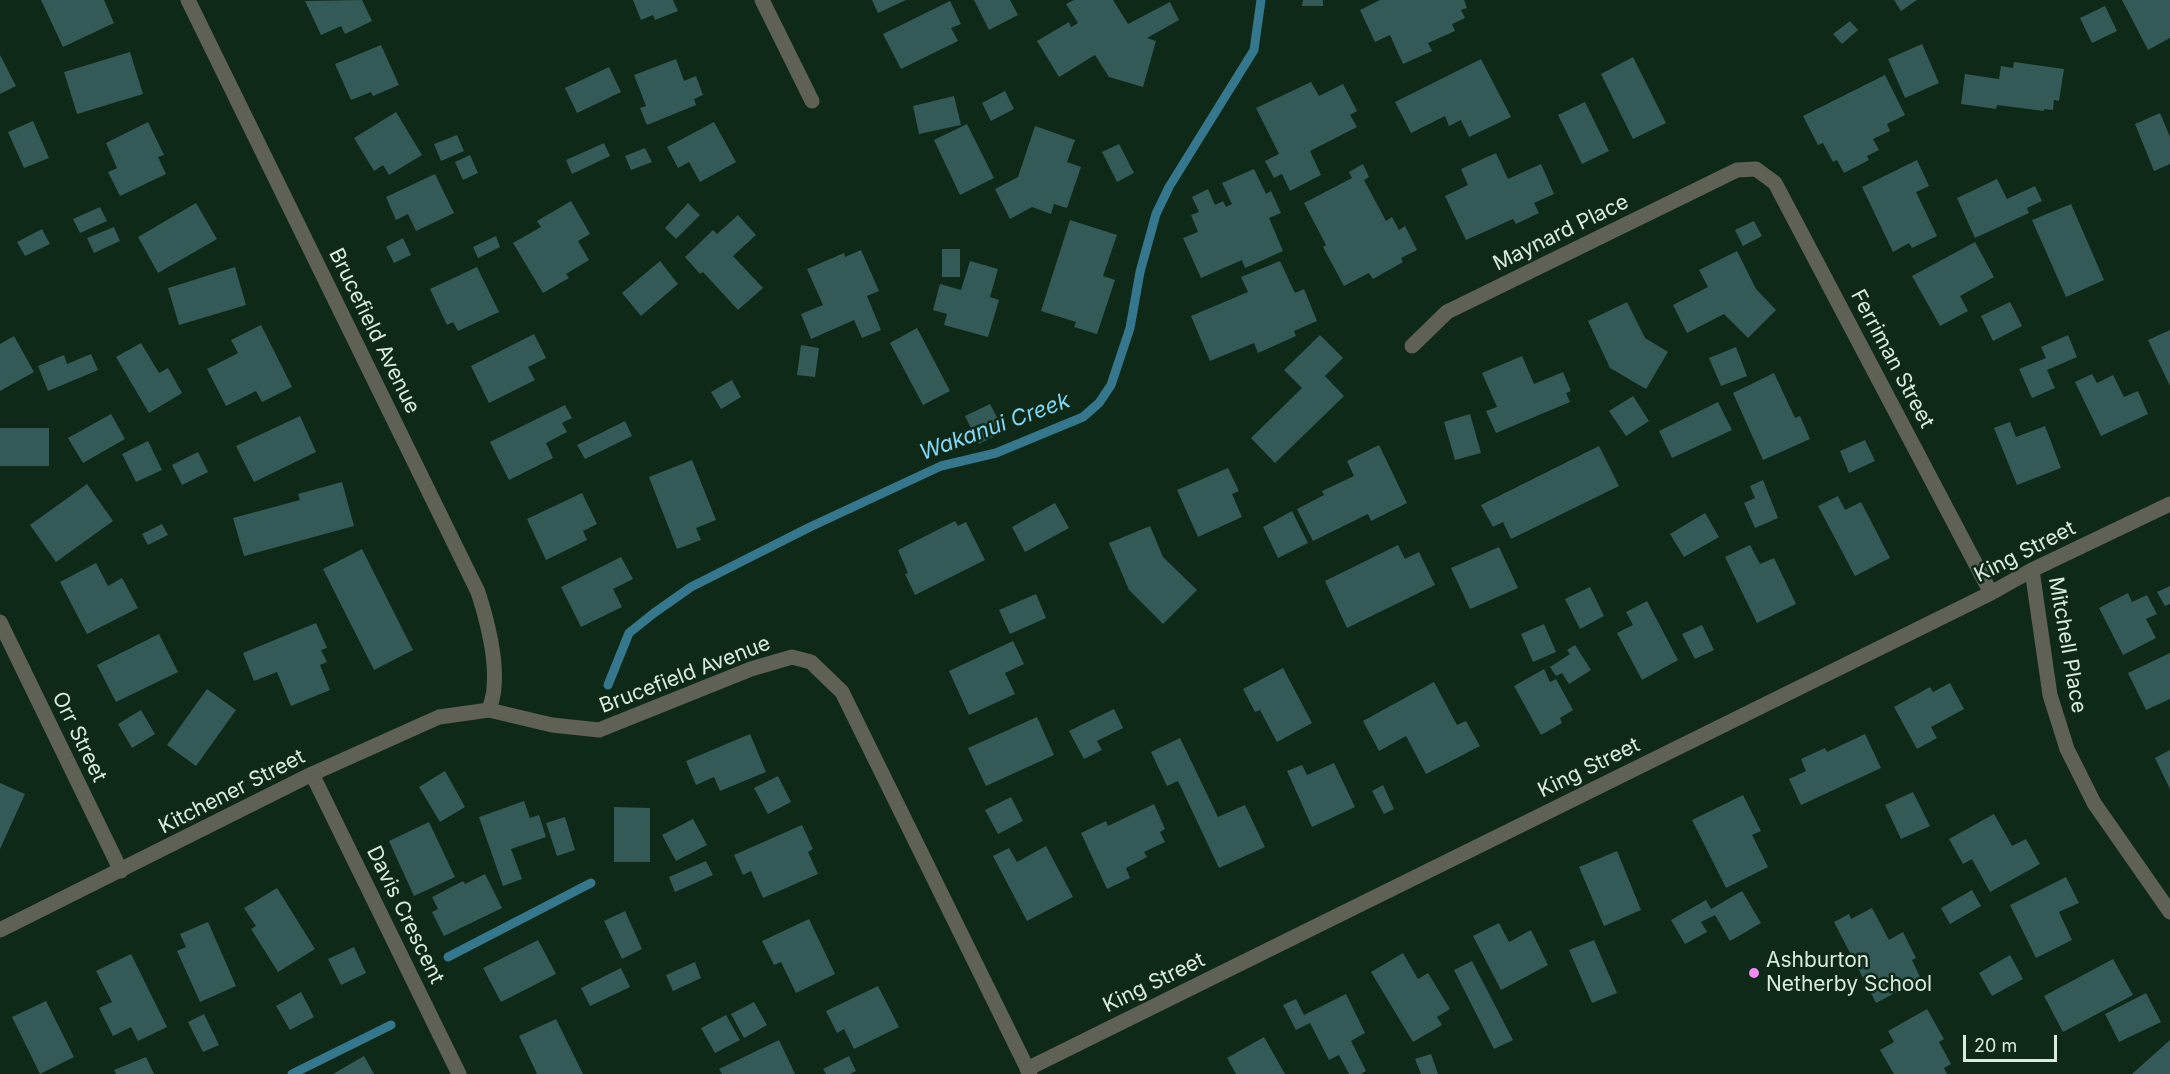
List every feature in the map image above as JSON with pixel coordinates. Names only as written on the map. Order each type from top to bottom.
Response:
[{"type":"street","name":"Brucefield Avenue","points":[[188,0],[478,591],[488,625],[492,661],[494,686],[489,710],[552,724],[599,730],[751,669],[792,657],[811,662],[842,692],[1028,1071]]},
{"type":"street","points":[[762,0],[812,101]]},
{"type":"street","name":"Ferriman Street","points":[[1737,170],[1756,169],[1775,183],[1991,593]]},
{"type":"street","name":"Maynard Place","points":[[1412,346],[1447,312],[1737,170]]},
{"type":"street","name":"King Street","points":[[1028,1071],[1991,593],[2032,570],[2170,504]]},
{"type":"street","name":"Mitchell Place","points":[[2032,570],[2050,695],[2067,749],[2094,803],[2170,912]]},
{"type":"street","name":"Orr Street","points":[[0,622],[121,871]]},
{"type":"street","name":"Kitchener Street","points":[[0,930],[312,774],[439,717],[489,710]]},
{"type":"street","name":"Davis Crescent","points":[[312,774],[459,1074]]},
{"type":"building","points":[[41,0],[104,0],[114,23],[63,47]]},
{"type":"building","points":[[362,0],[372,21],[345,34],[341,26],[321,35],[305,1]]},
{"type":"building","points":[[633,0],[673,0],[678,11],[655,20],[653,15],[641,20]]},
{"type":"building","points":[[872,0],[906,0],[878,13]]},
{"type":"building","points":[[974,0],[1010,0],[1018,15],[989,30]]},
{"type":"building","points":[[1074,0],[1113,0],[1128,24],[1170,2],[1179,20],[1147,38],[1156,41],[1143,87],[1109,77],[1095,55],[1059,77],[1037,41],[1069,22],[1071,27],[1078,23],[1066,4]]},
{"type":"building","points":[[1303,0],[1323,0],[1323,6],[1302,6]]},
{"type":"building","points":[[1380,0],[1464,0],[1467,8],[1461,10],[1465,18],[1452,24],[1455,31],[1428,43],[1432,51],[1403,64],[1390,35],[1375,42],[1360,10]]},
{"type":"building","points":[[1894,0],[1917,0],[1901,11]]},
{"type":"building","points":[[2122,0],[2170,0],[2170,38],[2148,50]]},
{"type":"building","points":[[950,1],[961,24],[951,28],[958,41],[901,69],[883,34]]},
{"type":"building","points":[[2105,6],[2117,31],[2092,43],[2080,18]]},
{"type":"building","points":[[1850,21],[1858,30],[1842,44],[1833,34]]},
{"type":"building","points":[[1922,44],[1939,83],[1905,98],[1888,59]]},
{"type":"building","points":[[381,45],[399,85],[373,96],[371,92],[351,100],[335,64]]},
{"type":"building","points":[[130,52],[143,94],[77,114],[64,72]]},
{"type":"building","points":[[0,55],[16,86],[0,94]]},
{"type":"building","points":[[1633,57],[1666,123],[1633,139],[1601,74]]},
{"type":"building","points":[[676,59],[684,81],[696,76],[703,95],[694,99],[696,105],[647,125],[640,108],[646,106],[634,75]]},
{"type":"building","points":[[1481,59],[1511,117],[1469,137],[1461,120],[1449,126],[1445,116],[1411,133],[1395,102]]},
{"type":"building","points":[[2014,62],[2064,69],[2059,101],[2054,100],[2053,110],[1997,105],[1996,109],[1961,104],[1965,74],[1999,79],[2001,66],[2013,68]]},
{"type":"building","points":[[609,67],[621,92],[577,113],[565,88]]},
{"type":"building","points":[[1885,75],[1905,115],[1887,124],[1890,131],[1873,139],[1879,150],[1867,156],[1869,160],[1844,173],[1837,160],[1833,162],[1823,143],[1818,145],[1803,116]]},
{"type":"building","points":[[1311,82],[1319,96],[1343,84],[1357,111],[1350,115],[1357,127],[1310,151],[1321,175],[1290,191],[1282,174],[1274,178],[1265,161],[1279,154],[1256,108]]},
{"type":"building","points":[[1005,91],[1014,109],[991,121],[982,103]]},
{"type":"building","points":[[954,96],[961,125],[919,134],[913,106]]},
{"type":"building","points":[[1585,102],[1609,151],[1582,164],[1558,115]]},
{"type":"building","points":[[396,112],[422,155],[389,175],[383,165],[374,171],[354,138]]},
{"type":"building","points":[[2160,113],[2170,137],[2170,164],[2154,171],[2135,124]]},
{"type":"building","points":[[33,121],[49,158],[24,168],[8,132]]},
{"type":"building","points":[[148,122],[164,155],[158,157],[166,174],[120,196],[108,172],[117,168],[106,143]]},
{"type":"building","points":[[714,122],[736,162],[700,182],[689,162],[678,168],[667,147]]},
{"type":"building","points":[[967,124],[994,178],[960,195],[934,140]]},
{"type":"building","points":[[1035,126],[1075,140],[1067,162],[1081,167],[1067,208],[1054,204],[1051,214],[1032,207],[1010,219],[995,189],[1018,177]]},
{"type":"building","points":[[457,135],[464,151],[441,161],[434,144]]},
{"type":"building","points":[[604,143],[610,156],[572,174],[566,160]]},
{"type":"building","points":[[1119,144],[1134,173],[1117,182],[1102,152]]},
{"type":"building","points":[[645,148],[652,162],[631,170],[625,156]]},
{"type":"building","points":[[1496,153],[1508,179],[1541,164],[1554,194],[1534,203],[1539,213],[1516,224],[1513,219],[1466,240],[1445,196],[1468,185],[1461,169]]},
{"type":"building","points":[[470,155],[478,173],[463,180],[455,162]]},
{"type":"building","points":[[1917,160],[1929,186],[1916,192],[1937,236],[1912,248],[1909,243],[1893,252],[1862,187]]},
{"type":"building","points":[[1363,164],[1369,177],[1364,180],[1386,221],[1392,217],[1399,230],[1405,226],[1417,250],[1401,258],[1403,262],[1373,279],[1369,273],[1344,286],[1323,247],[1326,245],[1304,203],[1352,178],[1349,172]]},
{"type":"building","points":[[1254,169],[1266,194],[1271,191],[1281,213],[1269,218],[1283,251],[1245,268],[1242,260],[1201,278],[1183,238],[1198,232],[1191,215],[1199,212],[1192,197],[1208,189],[1215,205],[1223,201],[1226,207],[1232,204],[1222,183]]},
{"type":"building","points":[[435,174],[454,213],[416,231],[408,214],[396,220],[386,197]]},
{"type":"building","points":[[1997,179],[2007,199],[2035,186],[2042,201],[2027,208],[2029,213],[1975,238],[1957,198]]},
{"type":"building","points":[[571,201],[590,234],[578,241],[589,260],[566,274],[569,278],[543,293],[513,243],[541,227],[537,221]]},
{"type":"building","points":[[196,203],[217,239],[158,273],[138,237]]},
{"type":"building","points":[[688,203],[700,215],[676,239],[665,228]]},
{"type":"building","points":[[2071,204],[2104,280],[2066,297],[2032,220]]},
{"type":"building","points":[[100,207],[107,221],[80,233],[73,219]]},
{"type":"building","points":[[738,215],[756,235],[733,256],[763,288],[738,310],[703,272],[700,274],[685,257],[713,230],[717,234]]},
{"type":"building","points":[[1070,220],[1117,235],[1103,276],[1115,280],[1097,334],[1074,327],[1076,322],[1041,311]]},
{"type":"building","points":[[1754,221],[1762,236],[1743,246],[1735,230]]},
{"type":"building","points":[[114,227],[120,241],[94,253],[87,238]]},
{"type":"building","points":[[42,229],[50,244],[25,256],[17,242]]},
{"type":"building","points":[[496,236],[500,247],[478,258],[473,247]]},
{"type":"building","points":[[403,238],[411,255],[394,263],[386,247]]},
{"type":"building","points":[[1975,242],[1994,277],[1960,296],[1968,311],[1940,326],[1912,276]]},
{"type":"building","points":[[942,249],[960,249],[960,277],[942,277]]},
{"type":"building","points":[[861,250],[879,291],[867,296],[881,330],[862,338],[854,320],[811,339],[801,314],[823,305],[807,269],[844,253],[845,257]]},
{"type":"building","points":[[1737,251],[1756,289],[1776,310],[1748,338],[1724,314],[1687,333],[1673,305],[1708,287],[1699,270]]},
{"type":"building","points":[[660,261],[678,284],[641,316],[622,293]]},
{"type":"building","points":[[970,261],[998,269],[990,297],[999,300],[988,337],[944,325],[947,314],[933,310],[940,284],[961,290]]},
{"type":"building","points":[[1280,261],[1295,293],[1304,289],[1317,321],[1294,331],[1296,336],[1258,353],[1254,343],[1210,361],[1191,316],[1248,292],[1241,277]]},
{"type":"building","points":[[235,267],[246,305],[179,325],[168,288]]},
{"type":"building","points":[[477,267],[499,312],[458,331],[453,322],[447,325],[430,289]]},
{"type":"building","points":[[1627,302],[1645,338],[1668,352],[1646,389],[1610,368],[1588,321]]},
{"type":"building","points":[[2010,302],[2022,326],[1993,341],[1981,316]]},
{"type":"building","points":[[261,325],[292,387],[262,402],[256,391],[226,406],[207,369],[238,353],[231,340]]},
{"type":"building","points":[[917,328],[950,391],[923,405],[890,343]]},
{"type":"building","points":[[2170,330],[2170,386],[2148,340]]},
{"type":"building","points":[[534,334],[546,358],[528,367],[535,380],[489,403],[471,366]]},
{"type":"building","points":[[1320,335],[1343,358],[1325,376],[1344,396],[1275,463],[1251,438],[1302,388],[1284,370]]},
{"type":"building","points":[[2068,335],[2077,357],[2047,370],[2055,388],[2032,398],[2019,369],[2046,358],[2041,347]]},
{"type":"building","points":[[14,336],[34,372],[0,391],[0,344]]},
{"type":"building","points":[[141,343],[159,373],[168,368],[182,393],[149,413],[116,357]]},
{"type":"building","points":[[801,345],[819,348],[815,377],[797,375]]},
{"type":"building","points":[[1736,347],[1747,376],[1721,386],[1709,358]]},
{"type":"building","points":[[91,354],[98,370],[48,391],[38,366],[64,355],[67,364]]},
{"type":"building","points":[[1522,356],[1534,384],[1563,372],[1571,391],[1566,393],[1570,402],[1496,433],[1486,411],[1497,407],[1482,373]]},
{"type":"building","points":[[1774,373],[1795,418],[1800,416],[1810,439],[1763,460],[1733,393]]},
{"type":"building","points":[[2092,374],[2097,383],[2113,375],[2124,397],[2138,391],[2148,414],[2101,436],[2075,382]]},
{"type":"building","points":[[732,380],[741,397],[721,409],[711,392]]},
{"type":"building","points":[[1633,396],[1649,421],[1626,436],[1609,411]]},
{"type":"building","points":[[1718,402],[1732,430],[1672,458],[1659,431]]},
{"type":"building","points":[[990,404],[1004,431],[979,444],[965,416]]},
{"type":"building","points":[[565,405],[572,418],[562,423],[567,432],[546,443],[553,458],[509,480],[490,442]]},
{"type":"building","points":[[111,414],[125,439],[83,463],[68,438]]},
{"type":"building","points":[[1470,414],[1481,453],[1455,460],[1444,422]]},
{"type":"building","points":[[300,416],[316,452],[254,482],[236,446]]},
{"type":"building","points":[[625,421],[632,436],[585,459],[577,445]]},
{"type":"building","points":[[2010,422],[2016,437],[2045,426],[2061,468],[2017,485],[1994,428]]},
{"type":"building","points":[[0,428],[49,428],[49,466],[0,466]]},
{"type":"building","points":[[1865,440],[1875,461],[1849,473],[1840,451]]},
{"type":"building","points":[[148,441],[162,470],[136,482],[122,454]]},
{"type":"building","points":[[1379,445],[1407,503],[1371,521],[1368,514],[1313,541],[1297,509],[1324,495],[1322,491],[1354,476],[1347,461]]},
{"type":"building","points":[[1599,446],[1619,486],[1511,539],[1503,522],[1493,527],[1481,505]]},
{"type":"building","points":[[198,452],[208,472],[182,485],[172,465]]},
{"type":"building","points":[[692,460],[716,520],[696,528],[701,540],[677,549],[649,477]]},
{"type":"building","points":[[1228,468],[1239,491],[1232,494],[1242,517],[1198,537],[1177,490]]},
{"type":"building","points":[[1763,480],[1778,518],[1755,528],[1744,503],[1755,498],[1750,486]]},
{"type":"building","points":[[342,482],[354,526],[244,556],[233,518],[300,500],[298,494]]},
{"type":"building","points":[[87,484],[113,521],[56,562],[30,525]]},
{"type":"building","points":[[582,493],[597,524],[583,531],[587,540],[546,560],[527,519]]},
{"type":"building","points":[[1838,496],[1845,510],[1861,502],[1890,558],[1855,576],[1818,506]]},
{"type":"building","points":[[1055,503],[1069,528],[1025,552],[1012,527]]},
{"type":"building","points":[[1292,511],[1308,543],[1278,558],[1263,527]]},
{"type":"building","points":[[1705,513],[1719,537],[1684,557],[1670,534]]},
{"type":"building","points":[[955,521],[958,526],[966,522],[985,560],[915,595],[905,574],[908,573],[898,550]]},
{"type":"building","points":[[162,524],[168,535],[148,545],[142,534]]},
{"type":"building","points":[[1150,526],[1163,557],[1197,590],[1163,624],[1129,590],[1109,543]]},
{"type":"building","points":[[1398,545],[1405,559],[1419,552],[1435,585],[1347,628],[1325,581]]},
{"type":"building","points":[[1750,545],[1760,564],[1774,558],[1796,604],[1757,623],[1725,557]]},
{"type":"building","points":[[1499,547],[1518,588],[1470,609],[1451,568]]},
{"type":"building","points":[[362,549],[413,650],[374,670],[323,569]]},
{"type":"building","points":[[621,557],[633,579],[613,589],[622,607],[581,627],[561,587]]},
{"type":"building","points":[[96,563],[108,586],[122,578],[138,608],[87,634],[60,582]]},
{"type":"building","points":[[2170,586],[2170,604],[2165,606],[2157,592]]},
{"type":"building","points":[[1590,587],[1604,616],[1580,629],[1565,599]]},
{"type":"building","points":[[2128,593],[2132,602],[2147,595],[2157,614],[2146,619],[2156,638],[2123,655],[2099,608]]},
{"type":"building","points":[[1036,594],[1046,618],[1010,634],[999,610]]},
{"type":"building","points":[[1647,601],[1678,660],[1642,680],[1617,633],[1633,625],[1626,612]]},
{"type":"building","points":[[316,623],[327,648],[321,650],[327,662],[320,665],[330,690],[291,706],[277,672],[254,681],[243,653]]},
{"type":"building","points":[[1544,624],[1556,652],[1533,662],[1521,634]]},
{"type":"building","points":[[1702,625],[1714,650],[1695,659],[1682,634]]},
{"type":"building","points":[[159,634],[178,672],[116,702],[97,665]]},
{"type":"building","points":[[1013,641],[1024,664],[1005,673],[1015,694],[969,715],[949,671]]},
{"type":"building","points":[[1575,645],[1591,670],[1569,684],[1562,673],[1556,676],[1550,667],[1570,654],[1567,650]]},
{"type":"building","points":[[2170,653],[2170,699],[2146,710],[2128,673]]},
{"type":"building","points":[[1283,668],[1312,723],[1277,742],[1260,710],[1255,712],[1243,689]]},
{"type":"building","points":[[1544,669],[1550,682],[1556,679],[1573,710],[1560,718],[1562,723],[1541,735],[1514,686]]},
{"type":"building","points":[[1434,682],[1457,725],[1466,721],[1480,746],[1426,774],[1406,736],[1379,751],[1363,721]]},
{"type":"building","points":[[1950,683],[1964,709],[1931,727],[1937,738],[1917,749],[1894,707],[1930,687],[1933,692]]},
{"type":"building","points":[[207,689],[236,710],[196,766],[167,745]]},
{"type":"building","points":[[1114,709],[1123,728],[1097,741],[1102,750],[1084,759],[1069,731]]},
{"type":"building","points":[[141,710],[155,734],[132,748],[118,724]]},
{"type":"building","points":[[1037,717],[1054,755],[986,786],[968,748]]},
{"type":"building","points":[[750,734],[766,772],[720,791],[714,777],[696,785],[686,761]]},
{"type":"building","points":[[1865,734],[1881,768],[1801,805],[1789,779],[1806,771],[1801,759],[1825,748],[1827,752]]},
{"type":"building","points":[[1180,738],[1218,817],[1245,805],[1265,847],[1219,868],[1178,781],[1167,786],[1151,752]]},
{"type":"building","points":[[2170,750],[2170,789],[2155,758]]},
{"type":"building","points":[[1334,763],[1355,807],[1312,827],[1287,771],[1302,765],[1307,775]]},
{"type":"building","points":[[445,771],[465,807],[440,822],[419,787]]},
{"type":"building","points":[[778,776],[791,802],[768,814],[754,788]]},
{"type":"building","points":[[0,783],[25,794],[0,849]]},
{"type":"building","points":[[1383,785],[1394,809],[1384,814],[1372,791]]},
{"type":"building","points":[[1913,792],[1930,826],[1901,839],[1885,805]]},
{"type":"building","points":[[1743,795],[1761,831],[1752,835],[1768,867],[1726,888],[1692,820]]},
{"type":"building","points":[[1011,797],[1023,821],[998,834],[985,810]]},
{"type":"building","points":[[524,801],[530,818],[539,815],[546,837],[511,849],[522,879],[503,886],[479,817]]},
{"type":"building","points":[[1154,804],[1165,829],[1160,832],[1165,842],[1144,852],[1147,857],[1126,868],[1130,878],[1107,889],[1081,833],[1106,821],[1108,826]]},
{"type":"building","points":[[614,807],[650,808],[650,862],[614,862]]},
{"type":"building","points":[[1994,814],[2012,846],[2026,839],[2040,864],[1990,892],[1972,859],[1963,864],[1949,839]]},
{"type":"building","points":[[565,817],[575,850],[557,856],[546,823]]},
{"type":"building","points":[[693,819],[707,845],[676,861],[662,835]]},
{"type":"building","points":[[429,822],[455,877],[414,896],[389,841]]},
{"type":"building","points":[[802,825],[813,849],[808,852],[818,874],[763,898],[751,871],[743,875],[734,855]]},
{"type":"building","points":[[1046,846],[1073,897],[1027,921],[993,856],[1009,848],[1017,862]]},
{"type":"building","points":[[1617,851],[1641,910],[1604,926],[1579,867]]},
{"type":"building","points":[[706,861],[713,875],[675,892],[669,877]]},
{"type":"building","points":[[485,874],[502,908],[444,936],[432,912],[438,909],[432,897],[463,881],[465,884]]},
{"type":"building","points":[[2066,877],[2079,903],[2059,912],[2072,940],[2036,958],[2010,905]]},
{"type":"building","points":[[277,888],[315,949],[278,972],[251,929],[256,926],[244,908]]},
{"type":"building","points":[[1972,890],[1981,906],[1950,924],[1941,908]]},
{"type":"building","points":[[1742,891],[1761,923],[1730,941],[1715,915],[1701,922],[1707,932],[1685,944],[1671,920],[1706,900],[1711,909]]},
{"type":"building","points":[[1872,908],[1889,940],[1903,932],[1916,958],[1912,960],[1921,979],[1876,1003],[1834,922],[1849,914],[1851,919]]},
{"type":"building","points":[[625,911],[642,949],[622,959],[604,921]]},
{"type":"building","points":[[809,919],[835,974],[796,993],[781,962],[774,965],[762,941]]},
{"type":"building","points":[[208,922],[236,986],[200,1002],[177,951],[186,947],[180,934]]},
{"type":"building","points":[[1499,923],[1509,942],[1531,930],[1548,965],[1501,990],[1473,936]]},
{"type":"building","points":[[538,940],[556,974],[501,1002],[483,968]]},
{"type":"building","points":[[1594,940],[1617,993],[1592,1003],[1569,950]]},
{"type":"building","points":[[354,947],[366,973],[341,985],[328,959]]},
{"type":"building","points":[[1403,953],[1418,979],[1428,973],[1450,1009],[1437,1017],[1442,1025],[1413,1042],[1371,972]]},
{"type":"building","points":[[131,954],[167,1027],[138,1041],[131,1027],[113,1036],[99,1008],[112,1002],[96,971]]},
{"type":"building","points":[[2010,955],[2023,979],[1992,996],[1979,973]]},
{"type":"building","points":[[2113,959],[2133,995],[2063,1032],[2044,996]]},
{"type":"building","points":[[1472,961],[1513,1040],[1494,1049],[1454,970]]},
{"type":"building","points":[[695,962],[701,978],[673,991],[666,975]]},
{"type":"building","points":[[621,968],[630,987],[590,1006],[581,988]]},
{"type":"building","points":[[878,986],[899,1027],[854,1049],[844,1029],[837,1033],[826,1011]]},
{"type":"building","points":[[301,992],[314,1017],[290,1030],[276,1006]]},
{"type":"building","points":[[2146,993],[2161,1022],[2119,1042],[2105,1014]]},
{"type":"building","points":[[1346,994],[1365,1033],[1351,1041],[1366,1071],[1361,1074],[1349,1074],[1339,1055],[1329,1060],[1310,1023],[1296,1030],[1283,1005],[1296,999],[1304,1015]]},
{"type":"building","points":[[46,1001],[74,1057],[40,1074],[12,1017]]},
{"type":"building","points":[[754,1002],[767,1025],[744,1038],[731,1014]]},
{"type":"building","points":[[1927,1009],[1944,1039],[1939,1042],[1951,1064],[1944,1068],[1947,1074],[1894,1074],[1880,1050],[1894,1042],[1888,1031]]},
{"type":"building","points":[[204,1014],[219,1045],[203,1052],[188,1022]]},
{"type":"building","points":[[726,1015],[740,1040],[715,1053],[701,1028]]},
{"type":"building","points":[[556,1019],[583,1074],[537,1074],[519,1036]]},
{"type":"building","points":[[1264,1037],[1285,1074],[1236,1074],[1227,1058]]},
{"type":"building","points":[[779,1040],[795,1074],[722,1074],[719,1069]]},
{"type":"building","points":[[2170,1040],[2170,1074],[2132,1074]]},
{"type":"building","points":[[1431,1054],[1438,1074],[1421,1074],[1415,1059]]},
{"type":"building","points":[[364,1056],[374,1074],[333,1074]]},
{"type":"building","points":[[849,1056],[856,1071],[850,1074],[826,1074],[823,1069]]},
{"type":"building","points":[[146,1057],[154,1074],[116,1074],[114,1070]]},
{"type":"waterway","name":"Wakanui Creek","points":[[608,685],[629,633],[691,587],[810,527],[941,466],[996,453],[1083,417],[1099,403],[1111,385],[1130,328],[1140,272],[1156,214],[1169,187],[1254,50],[1261,0]]},
{"type":"waterway","name":"Wakanui Creek","points":[[448,957],[591,883]]},
{"type":"waterway","name":"Wakanui Creek","points":[[292,1074],[391,1025]]},
{"type":"place","name":"Ashburton Netherby School","points":[[1754,973]]}]
